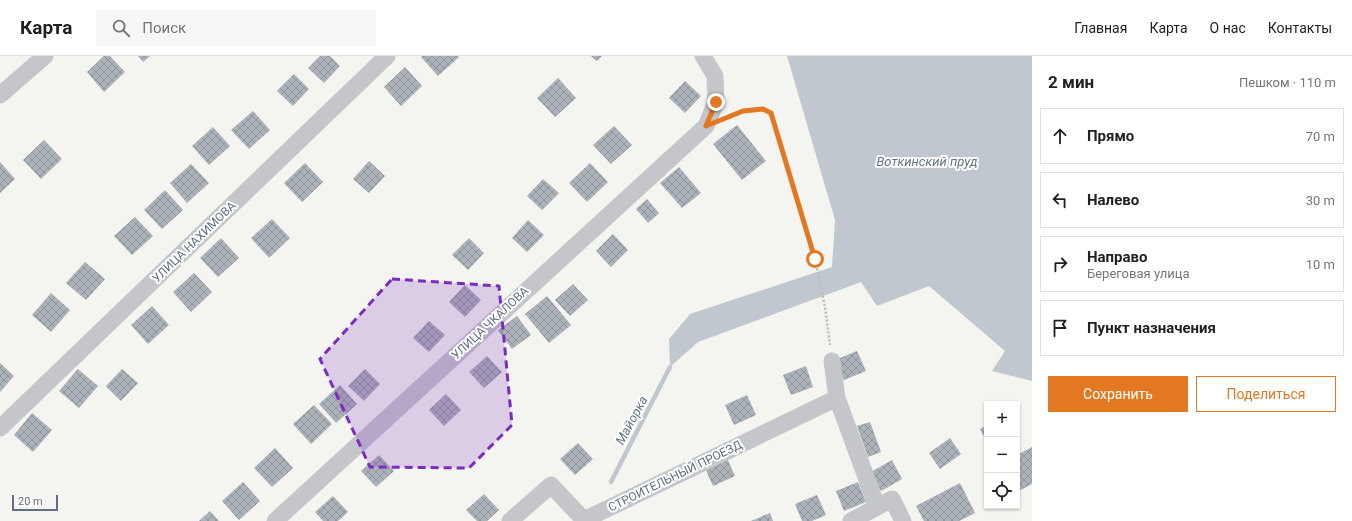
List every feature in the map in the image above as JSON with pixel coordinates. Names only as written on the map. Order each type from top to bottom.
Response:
[{"type":"street","points":[[0,95],[45,56]]},
{"type":"street","name":"УЛИЦА НАХИМОВА","points":[[0,428],[387,56]]},
{"type":"street","points":[[703,56],[715,76],[716,102],[706,126]]},
{"type":"street","name":"УЛИЦА ЧКАЛОВА","points":[[275,521],[706,126]]},
{"type":"street","points":[[832,362],[837,398],[877,506]]},
{"type":"street","name":"СТРОИТЕЛЬНЫЙ ПРОЕЗД","points":[[510,521],[551,485],[584,520],[837,398]]},
{"type":"street","points":[[851,521],[892,499],[903,521]]},
{"type":"path","points":[[706,126],[743,111],[763,109],[771,113],[815,259],[825,307],[832,362]]},
{"type":"highlighted area","points":[[392,279],[499,286],[512,425],[469,468],[370,467],[320,359]]},
{"type":"water","name":"Воткинский пруд","points":[[787,56],[1032,56],[1032,381],[992,371],[1005,351],[929,286],[877,306],[861,282],[698,342],[670,367],[669,339],[690,314],[832,267],[835,220]]},
{"type":"building","points":[[104,56],[110,56],[125,72],[104,92],[87,72]]},
{"type":"building","points":[[138,56],[150,56],[143,62]]},
{"type":"building","points":[[320,56],[330,56],[340,66],[324,83],[308,68]]},
{"type":"building","points":[[591,56],[602,56],[597,61]]},
{"type":"building","points":[[421,57],[459,57],[438,76]]},
{"type":"building","points":[[405,67],[422,86],[401,106],[384,87]]},
{"type":"building","points":[[294,74],[309,89],[293,106],[277,91]]},
{"type":"building","points":[[558,78],[576,98],[555,117],[537,98]]},
{"type":"building","points":[[685,81],[701,96],[685,113],[669,98]]},
{"type":"building","points":[[253,111],[270,130],[249,149],[231,130]]},
{"type":"building","points":[[737,125],[766,161],[742,180],[713,144]]},
{"type":"building","points":[[614,126],[632,145],[611,164],[593,145]]},
{"type":"building","points":[[213,127],[230,146],[209,165],[192,146]]},
{"type":"building","points":[[44,140],[62,159],[41,179],[23,160]]},
{"type":"building","points":[[369,161],[385,176],[369,193],[353,179]]},
{"type":"building","points":[[0,162],[15,179],[0,193]]},
{"type":"building","points":[[305,163],[323,182],[302,202],[284,183]]},
{"type":"building","points":[[590,163],[608,182],[587,202],[569,183]]},
{"type":"building","points":[[191,164],[209,183],[187,203],[170,183]]},
{"type":"building","points":[[679,167],[701,193],[682,208],[660,183]]},
{"type":"building","points":[[543,179],[559,193],[542,210],[527,196]]},
{"type":"building","points":[[165,190],[183,210],[162,229],[144,210]]},
{"type":"building","points":[[647,199],[659,213],[648,223],[636,209]]},
{"type":"building","points":[[135,217],[153,236],[132,255],[114,236]]},
{"type":"building","points":[[272,219],[290,238],[269,258],[251,238]]},
{"type":"building","points":[[528,220],[544,235],[527,252],[512,238]]},
{"type":"building","points":[[613,234],[628,250],[611,267],[596,251]]},
{"type":"building","points":[[221,238],[239,258],[218,277],[200,258]]},
{"type":"building","points":[[469,238],[484,253],[468,270],[452,255]]},
{"type":"building","points":[[85,262],[105,279],[86,300],[66,283]]},
{"type":"building","points":[[194,273],[212,292],[191,312],[173,292]]},
{"type":"building","points":[[573,284],[588,300],[570,316],[555,300]]},
{"type":"building","points":[[465,285],[481,300],[465,317],[449,302]]},
{"type":"building","points":[[51,293],[70,310],[51,332],[32,315]]},
{"type":"building","points":[[547,296],[571,325],[549,343],[525,314]]},
{"type":"building","points":[[152,306],[169,325],[148,344],[131,325]]},
{"type":"building","points":[[517,316],[531,335],[512,349],[498,330]]},
{"type":"building","points":[[429,321],[445,335],[429,352],[413,338]]},
{"type":"building","points":[[857,351],[866,371],[844,380],[835,360]]},
{"type":"building","points":[[487,356],[502,372],[484,388],[469,372]]},
{"type":"building","points":[[0,363],[14,376],[0,392]]},
{"type":"building","points":[[806,366],[813,387],[791,395],[783,375]]},
{"type":"building","points":[[78,369],[98,386],[79,408],[59,391]]},
{"type":"building","points":[[122,369],[138,383],[121,401],[106,386]]},
{"type":"building","points":[[365,369],[380,384],[364,401],[348,386]]},
{"type":"building","points":[[340,385],[357,404],[336,423],[319,404]]},
{"type":"building","points":[[446,394],[461,410],[444,426],[429,410]]},
{"type":"building","points":[[747,395],[756,415],[734,425],[725,405]]},
{"type":"building","points":[[314,405],[332,424],[311,444],[293,424]]},
{"type":"building","points":[[32,413],[52,430],[33,452],[14,435]]},
{"type":"building","points":[[870,422],[881,452],[868,457],[857,426]]},
{"type":"building","points":[[984,427],[984,436],[980,429]]},
{"type":"building","points":[[950,438],[961,454],[940,469],[929,453]]},
{"type":"building","points":[[578,443],[593,459],[575,475],[560,459]]},
{"type":"building","points":[[1032,447],[1032,484],[1020,490],[1020,473],[1020,453]]},
{"type":"building","points":[[275,448],[293,468],[272,487],[254,468]]},
{"type":"building","points":[[379,455],[394,471],[376,487],[361,471]]},
{"type":"building","points":[[726,456],[735,476],[713,486],[704,466]]},
{"type":"building","points":[[892,460],[902,479],[881,491],[871,472]]},
{"type":"building","points":[[243,482],[260,501],[239,520],[222,501]]},
{"type":"building","points":[[858,482],[866,502],[844,511],[836,491]]},
{"type":"building","points":[[960,483],[975,513],[959,521],[924,521],[916,506]]},
{"type":"building","points":[[484,494],[499,510],[487,521],[477,521],[466,510]]},
{"type":"building","points":[[817,495],[826,515],[812,521],[802,521],[795,504]]},
{"type":"building","points":[[333,496],[348,512],[338,521],[323,521],[315,512]]},
{"type":"building","points":[[210,511],[219,521],[199,521]]},
{"type":"building","points":[[770,513],[773,521],[751,521]]},
{"type":"waterway","name":"Майорка","points":[[611,482],[670,367]]},
{"type":"route","points":[[716,102],[706,126],[743,111],[763,109],[771,113],[776,124],[815,259]]}]
